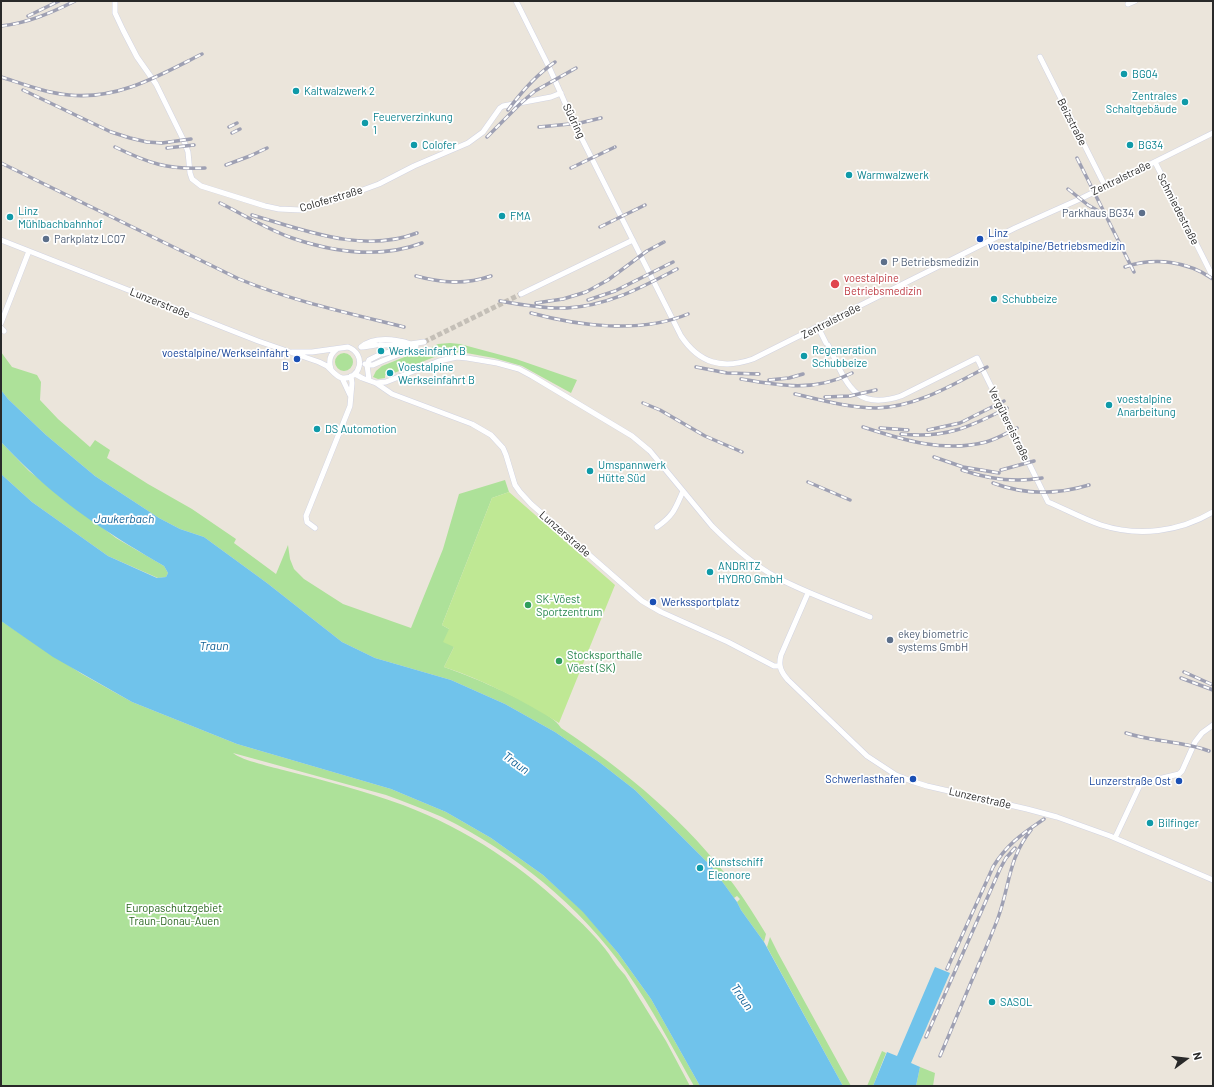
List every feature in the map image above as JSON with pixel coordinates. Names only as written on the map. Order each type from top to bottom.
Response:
[{"type":"street","name":"Coloferstraße","points":[[115,1],[115,14],[131,47],[156,84],[182,136],[188,152],[192,179],[201,186],[240,199],[279,209],[292,210],[310,208],[379,184],[414,166],[468,143],[476,138],[488,127],[502,106],[551,97],[560,93]]},
{"type":"street","name":"Südring","points":[[518,1],[573,121],[633,240]]},
{"type":"street","points":[[1128,4],[1135,1]]},
{"type":"street","name":"Beizstraße","points":[[1040,57],[1105,186]]},
{"type":"street","name":"Zentralstraße","points":[[633,240],[681,336],[691,350],[703,359],[727,365],[744,362],[764,354],[1015,228],[1213,133]]},
{"type":"street","name":"Schmiedestraße","points":[[1155,162],[1213,277]]},
{"type":"street","name":"Lunzerstraße","points":[[1,240],[258,341],[319,362],[342,378],[351,397]]},
{"type":"street","points":[[521,294],[633,240]]},
{"type":"street","points":[[1,323],[29,251]]},
{"type":"street","name":"Vergütereistraße","points":[[818,327],[847,383],[853,391],[868,399],[889,400],[900,396],[977,358],[1048,502],[1100,525],[1130,532],[1153,532],[1165,530],[1186,524],[1213,512]]},
{"type":"street","points":[[361,347],[368,342],[388,340],[401,341],[413,345]]},
{"type":"street","points":[[352,348],[378,345],[413,345]]},
{"type":"street","points":[[369,380],[367,365],[369,360],[413,345]]},
{"type":"street","points":[[315,528],[307,522],[306,516],[350,406],[353,375],[360,366],[373,365],[405,352],[413,345]]},
{"type":"street","name":"Lunzerstraße","points":[[292,352],[312,352],[344,347],[352,348],[359,357],[360,366],[369,380]]},
{"type":"street","points":[[331,370],[329,360],[333,352],[337,349]]},
{"type":"street","points":[[376,383],[386,382],[439,361],[457,357],[481,360],[519,369],[632,436],[650,451],[712,526],[740,552],[775,576],[808,593],[870,616]]},
{"type":"street","points":[[342,378],[353,375]]},
{"type":"street","name":"Lunzerstraße","points":[[353,375],[376,383],[392,394],[472,424],[492,435],[503,448],[509,463],[512,479],[520,492],[531,504],[649,606],[741,648],[774,666],[779,666],[780,670],[788,680],[868,756],[896,774],[927,786],[1050,815],[1115,838],[1213,880]]},
{"type":"street","points":[[352,383],[362,378]]},
{"type":"street","points":[[657,527],[671,516],[683,490]]},
{"type":"street","points":[[779,666],[781,656],[808,593]]},
{"type":"street","points":[[1115,838],[1140,785],[1179,774],[1182,771],[1198,737],[1213,726]]},
{"type":"green space","points":[[438,344],[460,344],[516,359],[577,380],[571,393],[522,366],[494,358],[461,352],[442,354],[389,375],[385,375],[385,378],[378,379],[373,377],[376,371],[382,366]]},
{"type":"green space","points":[[1,352],[12,367],[37,375],[41,382],[40,400],[58,419],[90,447],[95,440],[110,450],[107,458],[148,484],[192,509],[236,539],[234,543],[276,574],[288,545],[290,559],[294,569],[304,579],[343,604],[411,628],[443,549],[459,494],[505,480],[509,492],[492,498],[442,625],[449,629],[454,647],[444,667],[508,693],[555,720],[561,728],[609,762],[655,799],[696,840],[734,885],[766,934],[764,942],[741,910],[737,902],[740,899],[737,896],[734,898],[711,866],[635,790],[599,762],[555,732],[505,704],[451,680],[375,658],[342,642],[267,583],[204,537],[180,529],[159,518],[95,476],[46,435],[8,399],[1,390]]},
{"type":"green space","points":[[344,353],[350,356],[353,362],[350,368],[344,371],[338,368],[335,362],[338,356]]},
{"type":"green space","points":[[1,442],[29,471],[116,538],[164,566],[168,573],[166,577],[158,578],[108,556],[32,502],[1,474]]},
{"type":"green space","name":"SK-Vöest Sportzentrum","points":[[509,492],[615,585],[559,723],[503,692],[474,678],[444,667],[454,647],[443,642],[449,629],[442,625],[492,498]]},
{"type":"green space","name":"Europaschutzgebiet Traun-Donau-Auen","points":[[1,621],[82,674],[132,702],[237,744],[391,789],[446,812],[491,838],[543,875],[584,912],[618,953],[651,999],[700,1086],[694,1086],[662,1028],[626,971],[608,947],[567,903],[520,864],[469,831],[442,817],[386,795],[233,753],[266,766],[345,786],[403,805],[450,826],[472,838],[515,866],[555,898],[588,929],[605,949],[625,975],[666,1041],[690,1086],[1,1086]]},
{"type":"green space","points":[[770,937],[851,1086],[843,1086],[767,947]]},
{"type":"green space","points":[[882,1051],[886,1053],[873,1086],[867,1086]]},
{"type":"green space","points":[[920,1067],[935,1073],[933,1086],[916,1086]]},
{"type":"water","name":"Traun","points":[[1,390],[8,399],[46,435],[95,476],[159,518],[180,529],[204,537],[267,583],[342,642],[375,658],[451,680],[505,704],[555,732],[599,762],[635,790],[711,866],[737,902],[764,942],[843,1086],[700,1086],[651,999],[618,953],[583,912],[543,875],[491,838],[446,812],[391,789],[237,744],[132,702],[53,657],[1,621],[1,474],[32,502],[108,556],[157,578],[166,577],[168,573],[164,566],[111,534],[60,498],[25,467],[1,442]]},
{"type":"water","points":[[935,967],[950,973],[911,1063],[920,1067],[916,1086],[873,1086],[887,1052],[897,1056]]},
{"type":"tunnel","points":[[424,342],[521,294]]},
{"type":"railway","points":[[28,16],[59,1]]},
{"type":"railway","points":[[1,26],[21,23],[39,17],[75,1]]},
{"type":"railway","points":[[1,77],[60,94],[87,96],[105,94],[122,90],[155,78],[202,54]]},
{"type":"railway","points":[[508,110],[530,84],[555,62]]},
{"type":"railway","points":[[487,137],[535,91],[576,68]]},
{"type":"railway","points":[[23,90],[111,132],[130,138],[147,142],[162,143],[191,139]]},
{"type":"railway","points":[[539,127],[580,123],[601,118]]},
{"type":"railway","points":[[229,127],[237,123]]},
{"type":"railway","points":[[232,133],[240,129]]},
{"type":"railway","points":[[167,148],[194,145]]},
{"type":"railway","points":[[115,147],[158,164],[180,168],[205,168]]},
{"type":"railway","points":[[571,168],[615,147]]},
{"type":"railway","points":[[226,165],[267,148]]},
{"type":"railway","points":[[1077,158],[1134,272]]},
{"type":"railway","points":[[1,163],[239,279],[279,294],[404,327]]},
{"type":"railway","points":[[1068,189],[1088,205],[1107,216]]},
{"type":"railway","points":[[220,203],[292,238],[324,247],[357,252],[373,252],[390,251],[422,243]]},
{"type":"railway","points":[[600,227],[645,205]]},
{"type":"railway","points":[[252,215],[334,238],[376,241],[397,239],[417,233]]},
{"type":"railway","points":[[536,303],[563,299],[586,292],[608,280],[647,251],[664,242]]},
{"type":"railway","points":[[588,300],[615,291],[673,262]]},
{"type":"railway","points":[[1125,267],[1148,262],[1170,262],[1192,268],[1213,279]]},
{"type":"railway","points":[[500,301],[550,308],[567,308],[597,304],[611,300],[677,269]]},
{"type":"railway","points":[[416,276],[454,282],[472,281],[491,276]]},
{"type":"railway","points":[[531,313],[550,318],[610,326],[650,324],[688,314]]},
{"type":"railway","points":[[696,367],[727,373],[759,374]]},
{"type":"railway","points":[[795,394],[856,407],[891,407],[905,404],[933,394],[987,367]]},
{"type":"railway","points":[[741,379],[770,384],[798,386],[825,383],[852,373]]},
{"type":"railway","points":[[769,380],[789,378],[803,374]]},
{"type":"railway","points":[[825,397],[850,396],[876,390]]},
{"type":"railway","points":[[928,430],[960,423],[1004,401]]},
{"type":"railway","points":[[643,403],[660,410],[705,436],[742,452]]},
{"type":"railway","points":[[901,434],[930,435],[944,433],[969,426],[1007,408]]},
{"type":"railway","points":[[863,427],[908,440],[939,446],[970,445],[986,442],[998,438],[1017,428]]},
{"type":"railway","points":[[880,428],[908,430]]},
{"type":"railway","points":[[934,457],[963,467],[999,473]]},
{"type":"railway","points":[[1001,470],[1034,461]]},
{"type":"railway","points":[[962,470],[991,478],[1011,480],[1042,478]]},
{"type":"railway","points":[[808,482],[850,500]]},
{"type":"railway","points":[[993,483],[1029,492],[1065,491],[1089,485]]},
{"type":"railway","points":[[1184,672],[1213,685]]},
{"type":"railway","points":[[1181,678],[1213,690]]},
{"type":"railway","points":[[1126,733],[1188,745],[1209,751]]},
{"type":"railway","points":[[947,969],[998,859],[1009,846],[1044,819]]},
{"type":"railway","points":[[940,1056],[998,918],[1010,872],[1018,851],[1031,830]]},
{"type":"railway","points":[[926,1037],[1000,869],[1006,858],[1015,848]]},
{"type":"place","name":"BG04","points":[[1124,74]]},
{"type":"place","name":"Kaltwalzwerk 2","points":[[296,91]]},
{"type":"place","name":"Zentrales Schaltgebäude","points":[[1185,102]]},
{"type":"place","name":"Feuerverzinkung 1","points":[[365,123]]},
{"type":"place","name":"Colofer","points":[[414,145]]},
{"type":"place","name":"BG34","points":[[1130,145]]},
{"type":"place","name":"Warmwalzwerk","points":[[849,175]]},
{"type":"place","name":"Parkhaus BG34","points":[[1142,213]]},
{"type":"place","name":"FMA","points":[[502,216]]},
{"type":"place","name":"Linz Mühlbachbahnhof","points":[[10,217]]},
{"type":"place","name":"Parkplatz LC07","points":[[46,239]]},
{"type":"place","name":"Linz voestalpine/Betriebsmedizin","points":[[980,239]]},
{"type":"place","name":"P Betriebsmedizin","points":[[884,262]]},
{"type":"place","name":"voestalpine Betriebsmedizin","points":[[835,284]]},
{"type":"place","name":"Schubbeize","points":[[994,299]]},
{"type":"place","name":"Werkseinfahrt B","points":[[381,351]]},
{"type":"place","name":"Regeneration Schubbeize","points":[[804,356]]},
{"type":"place","name":"voestalpine/Werkseinfahrt B","points":[[297,359]]},
{"type":"place","name":"Voestalpine Werkseinfahrt B","points":[[390,373]]},
{"type":"place","name":"voestalpine Anarbeitung","points":[[1109,405]]},
{"type":"place","name":"DS Automotion","points":[[317,429]]},
{"type":"place","name":"Umspannwerk Hütte Süd","points":[[590,471]]},
{"type":"place","name":"ANDRITZ HYDRO GmbH","points":[[710,572]]},
{"type":"place","name":"Werkssportplatz","points":[[653,602]]},
{"type":"place","name":"SK-Vöest Sportzentrum","points":[[528,605]]},
{"type":"place","name":"ekey biometric systems GmbH","points":[[890,640]]},
{"type":"place","name":"Stocksporthalle Vöest (SK)","points":[[559,661]]},
{"type":"place","name":"Schwerlasthafen","points":[[913,779]]},
{"type":"place","name":"Lunzerstraße Ost","points":[[1179,781]]},
{"type":"place","name":"Bilfinger","points":[[1150,823]]},
{"type":"place","name":"Kunstschiff Eleonore","points":[[700,868]]},
{"type":"place","name":"SASOL","points":[[992,1002]]},
{"type":"water label","name":"Jaukerbach","points":[[124,519]]}]
